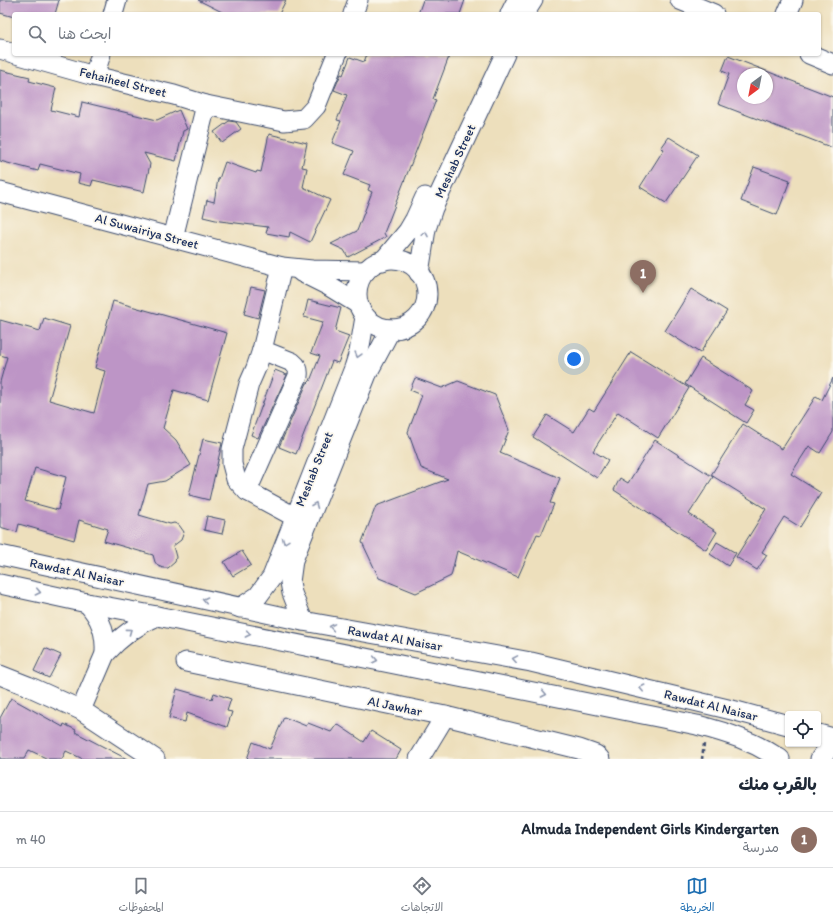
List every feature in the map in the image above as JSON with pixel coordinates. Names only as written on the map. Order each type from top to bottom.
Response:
[{"type":"street","points":[[114,12],[117,0]]},
{"type":"street","points":[[354,12],[358,0]]},
{"type":"street","points":[[511,12],[516,0]]},
{"type":"street","points":[[525,12],[533,0]]},
{"type":"street","points":[[680,0],[709,12]]},
{"type":"street","points":[[788,12],[793,0]]},
{"type":"street","name":"Fehaiheel Street","points":[[0,49],[12,53]]},
{"type":"street","name":"Fehaiheel Street","points":[[22,56],[94,76],[174,95],[206,105],[284,121],[304,118],[316,106],[336,56]]},
{"type":"street","points":[[94,76],[100,56]]},
{"type":"street","name":"Meshab Street","points":[[383,261],[408,231],[415,219],[491,56]]},
{"type":"street","name":"Meshab Street","points":[[419,273],[426,229],[433,208],[504,56]]},
{"type":"street","points":[[814,56],[833,64]]},
{"type":"street","points":[[173,238],[206,105]]},
{"type":"street","name":"Al Suwairiya Street","points":[[0,192],[288,268],[321,282],[362,310]]},
{"type":"street","points":[[393,259],[412,266],[424,281],[427,291],[423,310],[418,318],[401,328],[391,329],[377,326],[362,310],[357,292],[360,281],[366,271],[383,261],[393,259]]},
{"type":"street","points":[[288,268],[256,368],[249,384],[232,449],[232,464],[236,479],[247,492],[295,517]]},
{"type":"street","name":"Al Suwairiya Street","points":[[288,268],[366,271]]},
{"type":"street","name":"Meshab Street","points":[[240,608],[258,596],[272,576],[354,368],[359,352],[362,310]]},
{"type":"street","name":"Meshab Street","points":[[303,621],[292,593],[290,582],[293,560],[367,374],[391,329]]},
{"type":"street","points":[[247,492],[299,371],[296,365],[292,362],[262,350]]},
{"type":"street","name":"Rawdat Al Naisar","points":[[0,555],[303,621],[531,662],[785,724]]},
{"type":"street","name":"Rawdat Al Naisar","points":[[0,584],[87,603],[697,725],[726,732],[744,739],[762,747],[780,759]]},
{"type":"street","points":[[87,603],[93,610],[102,626],[105,635],[105,654]]},
{"type":"street","points":[[81,710],[105,654],[116,641],[128,631],[142,622],[157,616]]},
{"type":"street","name":"Al Jawhar","points":[[186,662],[445,716],[579,749],[596,755],[600,759]]},
{"type":"street","points":[[0,675],[81,710],[155,759]]},
{"type":"street","points":[[419,759],[445,716]]},
{"type":"street","points":[[821,735],[833,738]]},
{"type":"street","points":[[820,759],[825,752],[833,746]]},
{"type":"building","points":[[0,0],[59,0],[56,12],[12,12],[12,16],[0,13]]},
{"type":"building","points":[[198,0],[286,0],[280,12],[222,12]]},
{"type":"building","points":[[423,0],[465,0],[461,12],[419,12]]},
{"type":"building","points":[[366,56],[449,56],[433,99],[436,100],[384,233],[386,237],[348,257],[344,250],[331,244],[357,231],[372,192],[368,190],[370,185],[344,175],[354,151],[332,143],[341,121],[337,120],[347,95],[334,90],[341,74],[343,75],[350,57],[364,62]]},
{"type":"building","points":[[728,56],[759,68],[737,68],[737,104],[773,104],[773,74],[833,97],[833,148],[718,104],[729,74],[722,71]]},
{"type":"building","points":[[0,70],[30,77],[29,81],[56,88],[51,110],[79,117],[82,102],[157,120],[179,110],[187,129],[183,131],[176,161],[144,153],[150,164],[144,192],[93,180],[91,186],[78,183],[80,174],[40,164],[38,171],[0,161]]},
{"type":"building","points":[[229,121],[236,122],[241,129],[222,143],[214,132]]},
{"type":"building","points":[[269,134],[307,143],[302,167],[307,168],[303,187],[330,200],[310,242],[290,232],[289,237],[266,233],[268,227],[220,221],[203,217],[207,200],[214,202],[218,179],[225,162],[256,173],[257,171],[261,172]]},
{"type":"building","points":[[669,137],[698,155],[666,203],[640,187],[664,149],[661,148]]},
{"type":"building","points":[[754,167],[790,180],[777,215],[741,201]]},
{"type":"building","points":[[251,287],[265,290],[258,318],[244,314]]},
{"type":"building","points":[[691,289],[727,311],[700,353],[665,331]]},
{"type":"building","points":[[308,300],[341,308],[335,331],[349,336],[338,363],[332,361],[296,454],[279,447],[320,356],[311,353],[323,322],[304,317]]},
{"type":"building","points":[[113,301],[227,333],[208,400],[174,390],[163,428],[176,440],[191,465],[165,481],[148,484],[139,515],[170,524],[174,523],[179,525],[184,532],[181,540],[173,546],[176,557],[175,562],[168,568],[158,566],[153,555],[104,541],[108,529],[79,520],[74,540],[19,524],[17,532],[0,527],[0,382],[7,357],[0,355],[0,320],[40,331],[44,318],[70,326],[49,400],[94,413],[105,371],[95,368]],"holes":[[[35,468],[66,477],[58,510],[25,501]]]},
{"type":"building","points":[[631,352],[689,388],[658,438],[618,412],[593,451],[608,460],[597,478],[533,437],[547,415],[574,432],[589,408],[594,411]]},
{"type":"building","points":[[701,358],[753,391],[745,405],[754,410],[746,423],[685,384]]},
{"type":"building","points":[[275,370],[287,375],[258,438],[251,435]]},
{"type":"building","points":[[415,378],[442,388],[458,381],[495,395],[509,430],[500,453],[560,478],[550,503],[554,504],[541,535],[537,534],[518,577],[457,551],[451,576],[416,593],[379,578],[362,542],[376,506],[448,479],[421,468],[408,432],[422,395],[410,390]]},
{"type":"building","points":[[833,378],[833,432],[820,453],[809,446],[791,474],[821,493],[800,527],[784,517],[762,552],[767,555],[757,570],[736,557],[766,509],[711,475],[743,424],[782,449],[816,396],[822,400]]},
{"type":"building","points":[[203,439],[222,443],[209,500],[189,495]]},
{"type":"building","points":[[655,440],[713,477],[689,514],[717,532],[706,550],[614,490],[620,478],[628,483]]},
{"type":"building","points":[[207,516],[225,520],[222,534],[204,530]]},
{"type":"building","points":[[717,542],[736,553],[728,566],[710,554]]},
{"type":"building","points":[[242,551],[251,565],[233,576],[224,562]]},
{"type":"building","points":[[45,648],[61,655],[49,678],[34,671]]},
{"type":"building","points":[[177,689],[212,699],[214,693],[231,699],[227,711],[232,712],[227,727],[187,713],[185,722],[169,718]]},
{"type":"building","points":[[11,698],[63,727],[64,724],[76,730],[75,732],[127,759],[83,759],[66,751],[62,759],[48,759],[29,750],[24,759],[0,759],[0,718]]},
{"type":"building","points":[[284,717],[306,726],[308,723],[331,732],[337,724],[364,742],[371,731],[401,750],[396,759],[247,759],[253,742],[270,749]]},
{"type":"place","name":"Almuda Independent Girls Kindergarten","points":[[643,293]]}]
